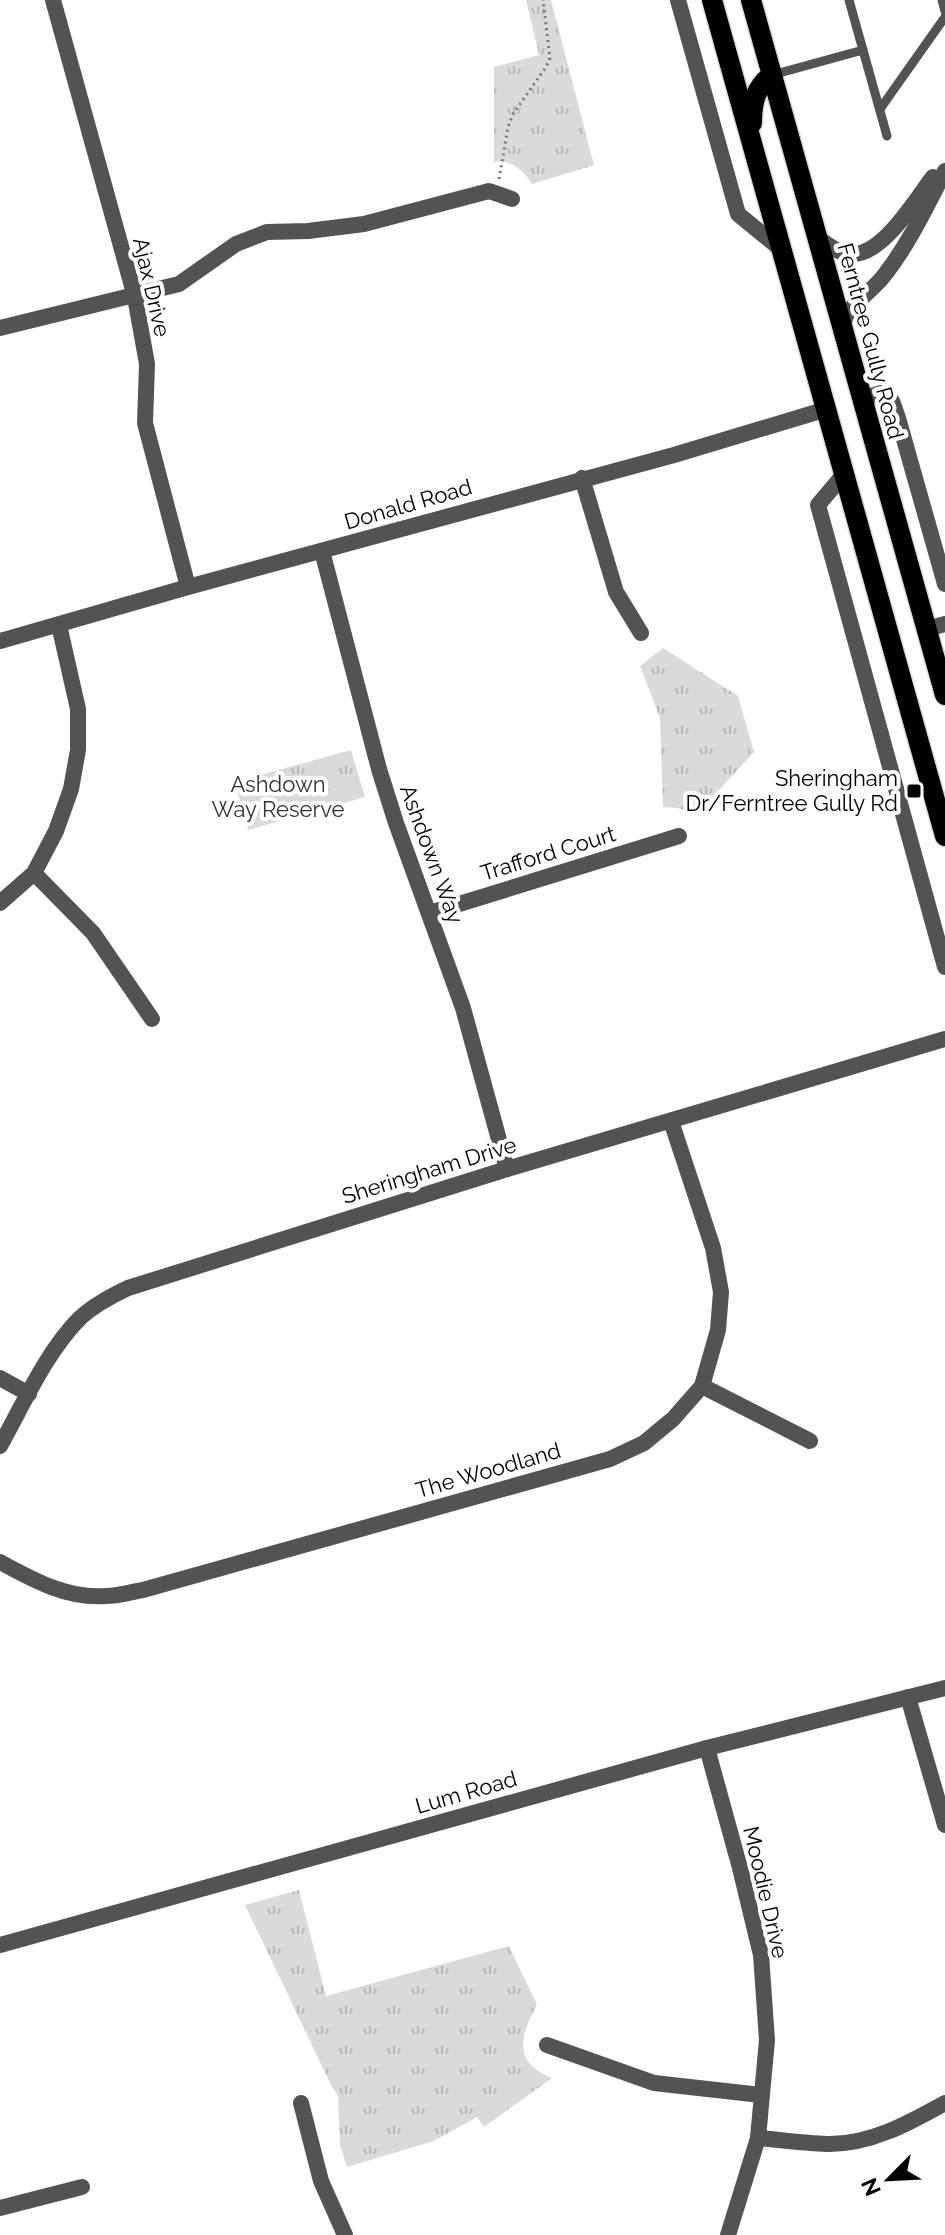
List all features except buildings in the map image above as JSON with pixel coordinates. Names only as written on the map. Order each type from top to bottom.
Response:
[{"type":"main road","points":[[712,0],[945,836]]},
{"type":"main road","name":"Ferntree Gully Road","points":[[751,0],[862,399],[936,627],[945,695]]},
{"type":"main road","points":[[752,139],[755,96],[760,86],[772,75]]},
{"type":"main road","points":[[827,409],[862,399]]},
{"type":"street","name":"Ajax Drive","points":[[53,0],[135,297],[147,364],[145,423],[188,587]]},
{"type":"street","points":[[678,0],[743,234]]},
{"type":"street","points":[[818,238],[831,247],[852,254],[865,253],[877,246],[945,161]]},
{"type":"street","points":[[842,325],[851,307],[876,286],[896,259],[945,171]]},
{"type":"street","points":[[0,328],[179,284],[236,244],[267,232],[364,224],[489,191],[505,196]]},
{"type":"street","points":[[738,214],[783,251]]},
{"type":"street","points":[[862,399],[881,393],[892,401],[945,584]]},
{"type":"street","name":"Donald Road","points":[[0,641],[674,455],[827,409]]},
{"type":"street","points":[[845,473],[818,505],[945,967]]},
{"type":"street","points":[[582,478],[616,592],[641,633]]},
{"type":"street","name":"Ashdown Way","points":[[322,551],[379,769],[463,1008],[507,1169]]},
{"type":"street","points":[[0,903],[34,873],[56,831],[71,789],[78,750],[78,709],[59,625]]},
{"type":"street","name":"Trafford Court","points":[[430,913],[679,836]]},
{"type":"street","points":[[34,873],[93,933],[152,1019]]},
{"type":"street","name":"Sheringham Drive","points":[[0,1446],[58,1345],[80,1318],[100,1302],[128,1288],[507,1169],[945,1039]]},
{"type":"street","name":"The Woodland","points":[[0,1562],[42,1584],[73,1594],[105,1597],[143,1590],[610,1459],[644,1443],[673,1419],[702,1386],[718,1330],[721,1292],[713,1248],[671,1121]]},
{"type":"street","points":[[0,1378],[29,1394]]},
{"type":"street","points":[[702,1386],[810,1441]]},
{"type":"street","name":"Lum Road","points":[[0,1945],[707,1748],[945,1688]]},
{"type":"street","points":[[908,1697],[945,1825]]},
{"type":"street","name":"Moodie Drive","points":[[707,1748],[761,1955],[767,2040],[758,2138],[728,2235]]},
{"type":"street","points":[[547,2045],[654,2083],[761,2095]]},
{"type":"street","points":[[301,2103],[321,2181],[345,2235]]},
{"type":"street","points":[[758,2138],[830,2144],[867,2139],[904,2125],[945,2103]]},
{"type":"street","points":[[0,2208],[82,2187]]},
{"type":"lane","points":[[849,0],[887,136]]},
{"type":"lane","points":[[880,109],[945,14],[942,0]]},
{"type":"lane","points":[[772,75],[863,50]]},
{"type":"path","points":[[505,196],[500,164],[508,127],[513,114],[550,58],[543,0]]},
{"type":"green space","points":[[526,0],[551,0],[594,165],[532,184],[516,167],[506,162],[494,162],[494,67],[539,55]]},
{"type":"green space","points":[[663,648],[738,696],[754,752],[696,815],[678,808],[663,807],[660,718],[640,666]]},
{"type":"green space","name":"Ashdown Way Reserve","points":[[351,750],[365,797],[248,830],[235,782]]},
{"type":"green space","points":[[299,1890],[326,1996],[509,1946],[537,2005],[524,2038],[525,2056],[530,2064],[552,2078],[484,2127],[477,2117],[434,2141],[347,2167],[340,2145],[338,2096],[245,1905]]},
{"type":"place","name":"Sheringham Dr/Ferntree Gully Rd","points":[[914,791]]}]
